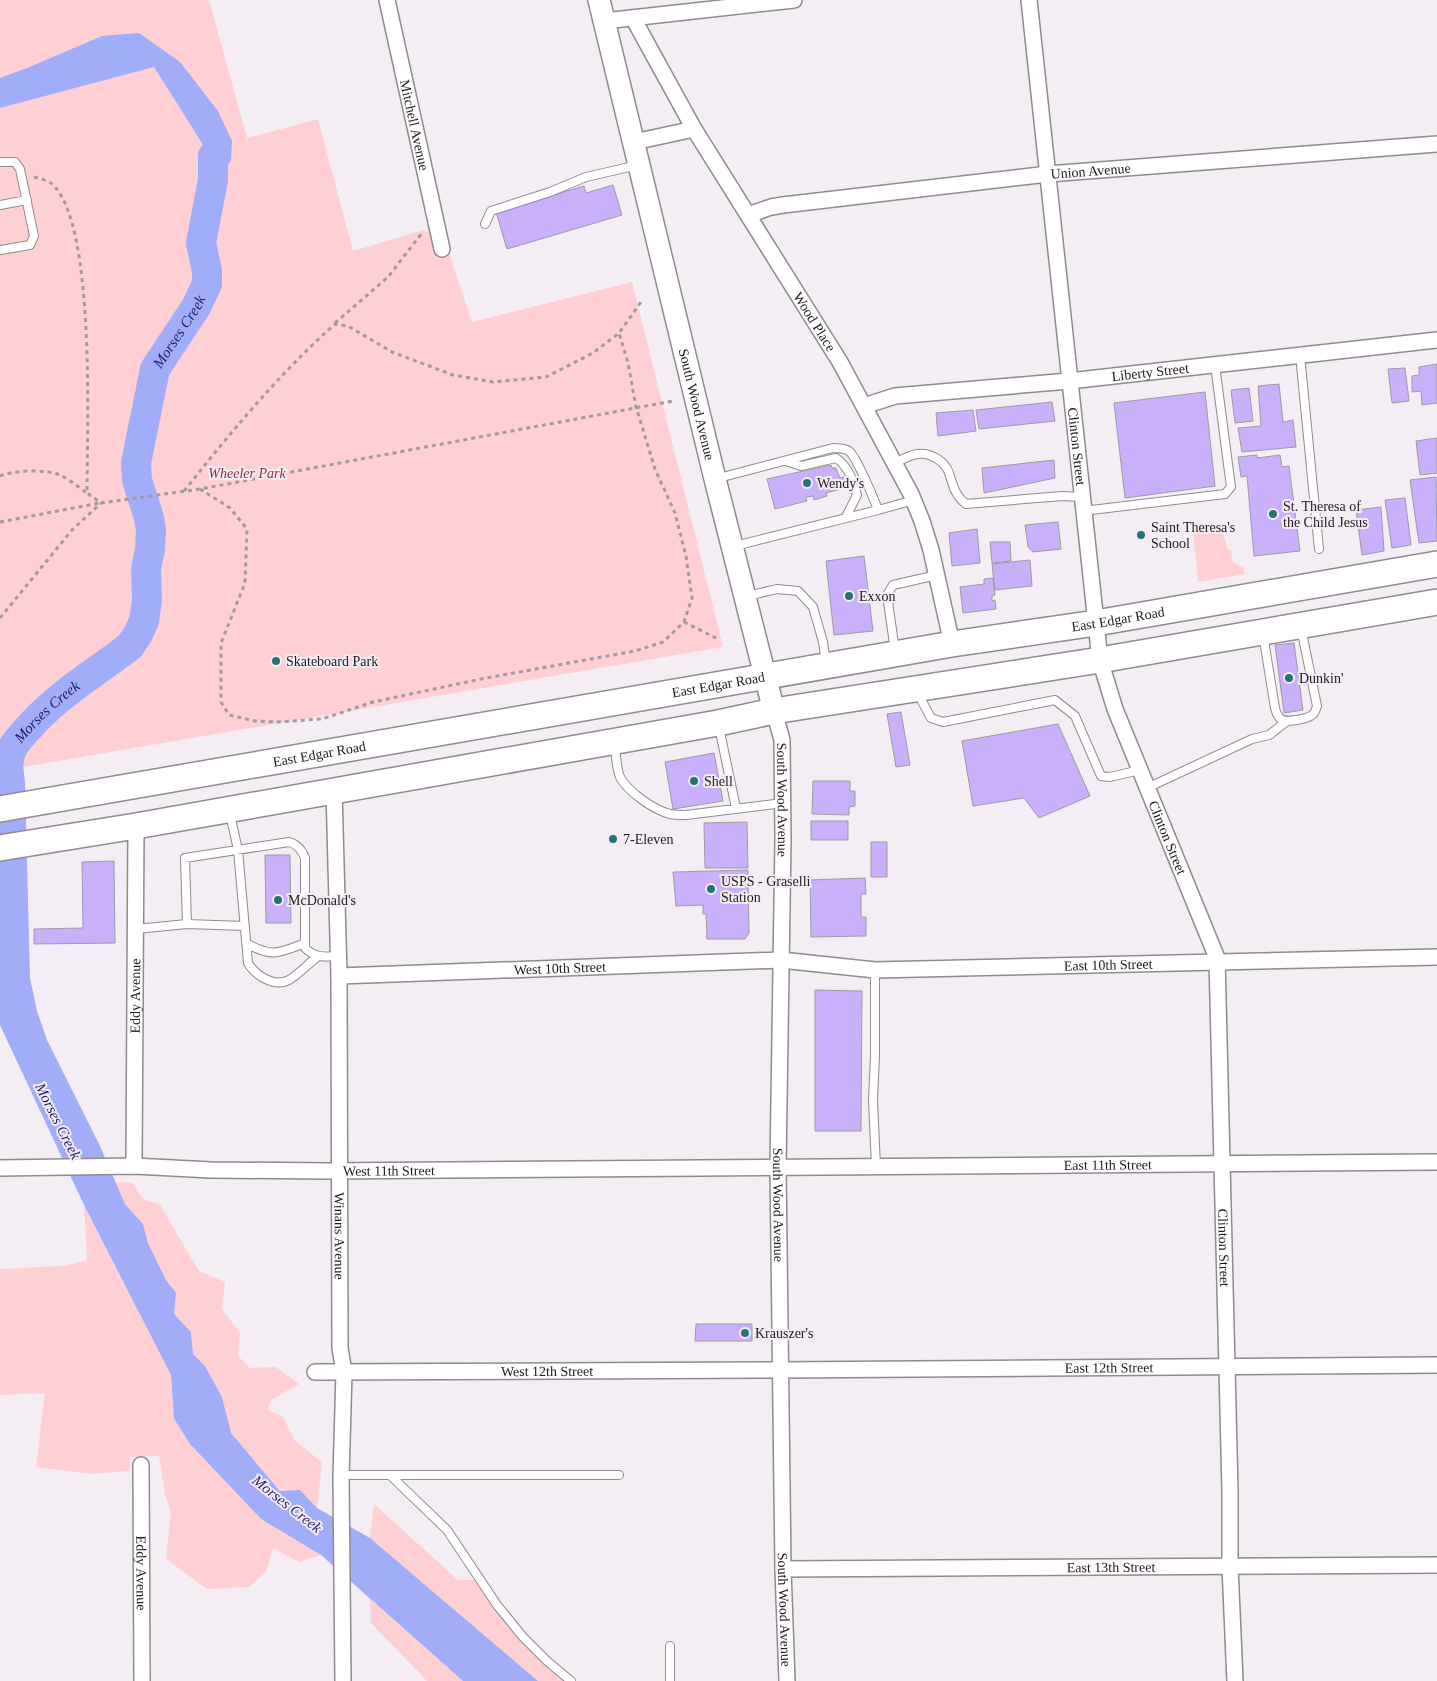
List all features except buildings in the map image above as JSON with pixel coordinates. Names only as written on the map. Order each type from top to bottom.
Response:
[{"type":"highway","name":"East Edgar Road","points":[[0,809],[952,644],[1096,623],[1437,564]]},
{"type":"highway","points":[[0,848],[136,826],[718,723],[774,711],[1100,660],[1437,602]]},
{"type":"main road","name":"South Wood Avenue","points":[[599,0],[715,479],[774,711]]},
{"type":"street","name":"Mitchell Avenue","points":[[387,0],[442,249]]},
{"type":"street","points":[[604,21],[794,0]]},
{"type":"street","name":"Clinton Street","points":[[1029,0],[1100,660],[1115,709],[1217,958],[1230,1566],[1235,1681]]},
{"type":"street","name":"Wood Place","points":[[633,18],[694,129],[835,354],[914,500],[926,534],[937,575],[952,644]]},
{"type":"street","points":[[634,142],[694,129]]},
{"type":"street","name":"Union Avenue","points":[[748,215],[783,204],[1048,174],[1437,144]]},
{"type":"street","name":"Liberty Street","points":[[864,406],[895,396],[1070,380],[1437,340]]},
{"type":"street","name":"South Wood Avenue","points":[[774,711],[782,740],[783,803],[778,1168],[783,1569],[787,1681]]},
{"type":"street","name":"Winans Avenue","points":[[334,790],[339,956],[340,1348],[344,1372],[342,1475],[343,1681]]},
{"type":"street","name":"Eddy Avenue","points":[[134,1166],[136,826]]},
{"type":"street","name":"East 10th Street","points":[[781,960],[875,970],[1437,957]]},
{"type":"street","name":"West 10th Street","points":[[339,976],[781,960]]},
{"type":"street","name":"East 11th Street","points":[[778,1168],[1437,1162]]},
{"type":"street","name":"West 11th Street","points":[[0,1168],[134,1166],[211,1170],[340,1171],[778,1168]]},
{"type":"street","name":"East 12th Street","points":[[781,1370],[1437,1365]]},
{"type":"street","name":"West 12th Street","points":[[315,1372],[781,1370]]},
{"type":"street","name":"Eddy Avenue","points":[[141,1465],[142,1681]]},
{"type":"street","name":"East 13th Street","points":[[783,1569],[1437,1564]]},
{"type":"lane","points":[[0,162],[15,162],[20,169],[34,236],[30,246],[0,250]]},
{"type":"lane","points":[[485,224],[491,211],[586,177],[640,165]]},
{"type":"lane","points":[[0,205],[27,200]]},
{"type":"lane","points":[[1300,355],[1319,550]]},
{"type":"lane","points":[[895,463],[916,454],[936,457],[945,464],[952,486],[960,500],[966,504],[1062,496],[1083,504],[1125,505],[1225,494],[1231,487],[1215,364]]},
{"type":"lane","points":[[715,479],[833,448],[841,448],[849,452],[874,498],[878,510]]},
{"type":"lane","points":[[784,461],[802,466],[836,458],[844,463],[853,481],[857,495],[846,517]]},
{"type":"lane","points":[[733,546],[914,500]]},
{"type":"lane","points":[[895,654],[887,595],[892,586],[937,575]]},
{"type":"lane","points":[[745,597],[777,589],[798,591],[813,607],[823,642],[827,666]]},
{"type":"lane","points":[[1147,788],[1252,739],[1269,734],[1288,722],[1311,716],[1315,713],[1317,706],[1304,625]]},
{"type":"lane","points":[[1263,632],[1275,708],[1281,719],[1288,722]]},
{"type":"lane","points":[[916,690],[931,718],[943,722],[1055,700],[1075,716],[1101,776],[1110,777],[1140,770]]},
{"type":"lane","points":[[718,723],[736,808]]},
{"type":"lane","points":[[614,741],[616,764],[621,778],[642,799],[658,810],[672,815],[686,815],[783,803]]},
{"type":"lane","points":[[229,809],[238,850],[248,963],[253,972],[264,979],[274,982],[287,981],[317,957]]},
{"type":"lane","points":[[187,924],[185,858],[289,842],[302,851],[305,858],[306,948],[317,957],[339,956]]},
{"type":"lane","points":[[136,929],[187,924],[245,926]]},
{"type":"lane","points":[[246,943],[259,951],[273,954],[305,943]]},
{"type":"lane","points":[[875,970],[875,1066],[872,1100],[876,1167]]},
{"type":"lane","points":[[342,1475],[619,1475]]},
{"type":"lane","points":[[391,1476],[446,1530],[497,1604],[523,1637],[571,1681]]},
{"type":"lane","points":[[670,1646],[670,1681]]},
{"type":"path","points":[[34,177],[51,182],[61,195],[73,224],[84,296],[87,493]]},
{"type":"path","points":[[184,491],[230,434],[314,343],[388,277],[424,230]]},
{"type":"path","points":[[335,324],[348,326],[392,352],[453,375],[493,382],[546,377],[593,353],[619,332],[641,302]]},
{"type":"path","points":[[200,488],[230,508],[247,529],[245,583],[221,643],[221,702],[229,715],[276,722],[322,719],[373,702],[481,679],[635,651],[663,642],[684,622],[692,598],[686,556],[675,513],[655,469],[636,407],[628,363],[619,332]]},
{"type":"path","points":[[0,522],[101,503],[184,491],[672,401]]},
{"type":"path","points":[[0,476],[6,473],[30,470],[59,475],[101,503]]},
{"type":"path","points":[[0,618],[72,530],[101,503]]},
{"type":"path","points":[[684,622],[718,639]]},
{"type":"green space","name":"Wheeler Park","points":[[0,0],[209,0],[247,138],[318,119],[353,251],[424,230],[426,232],[441,229],[472,322],[632,282],[723,647],[0,771]]},
{"type":"green space","points":[[1221,525],[1227,548],[1232,552],[1232,560],[1235,564],[1243,567],[1245,574],[1198,582],[1193,528]]},
{"type":"green space","points":[[116,1182],[133,1183],[142,1198],[160,1205],[199,1271],[225,1282],[222,1309],[240,1333],[238,1356],[250,1368],[276,1367],[299,1384],[271,1400],[268,1410],[283,1417],[295,1441],[322,1462],[317,1508],[300,1490],[281,1491],[231,1433],[222,1397],[205,1366],[193,1354],[191,1332],[174,1314],[176,1293],[166,1280],[148,1243],[143,1224],[125,1204]]},
{"type":"green space","points":[[84,1205],[171,1375],[174,1419],[190,1444],[261,1519],[321,1555],[299,1562],[273,1548],[266,1572],[249,1587],[207,1589],[166,1559],[171,1512],[165,1494],[159,1456],[131,1457],[129,1471],[91,1474],[36,1467],[45,1393],[0,1395],[0,1269],[64,1266],[87,1260]]},
{"type":"green space","points":[[374,1504],[458,1580],[477,1580],[518,1637],[564,1681],[538,1681],[370,1538]]},
{"type":"green space","points":[[370,1599],[463,1681],[427,1681],[371,1623]]},
{"type":"water","points":[[139,33],[180,62],[218,111],[232,141],[231,160],[211,197],[207,151],[154,67],[0,108],[0,78],[102,36]]},
{"type":"water","points":[[20,737],[25,783],[30,978],[37,1011],[47,1040],[100,1146],[125,1204],[143,1224],[148,1243],[166,1280],[176,1293],[174,1314],[191,1332],[193,1354],[205,1366],[222,1397],[231,1433],[280,1491],[300,1490],[317,1508],[370,1538],[538,1681],[463,1681],[321,1555],[261,1519],[190,1444],[174,1419],[171,1375],[84,1205],[0,1025],[0,757]]},
{"type":"waterway","name":"Morses Creek","points":[[8,776],[8,762],[11,752],[22,735],[56,701],[130,646],[144,621],[147,600],[146,569],[151,530],[137,480],[136,463],[155,369],[196,307],[207,284],[207,271],[201,243],[213,180],[213,156]]},
{"type":"place","name":"Wendy's","points":[[807,483]]},
{"type":"place","name":"St. Theresa of the Child Jesus","points":[[1273,514]]},
{"type":"place","name":"Saint Theresa's School","points":[[1141,535]]},
{"type":"place","name":"Exxon","points":[[849,596]]},
{"type":"place","name":"Skateboard Park","points":[[276,661]]},
{"type":"place","name":"Dunkin'","points":[[1289,678]]},
{"type":"place","name":"Shell","points":[[694,781]]},
{"type":"place","name":"7-Eleven","points":[[613,839]]},
{"type":"place","name":"USPS - Graselli Station","points":[[711,889]]},
{"type":"place","name":"McDonald's","points":[[278,900]]},
{"type":"place","name":"Krauszer's","points":[[745,1333]]}]
